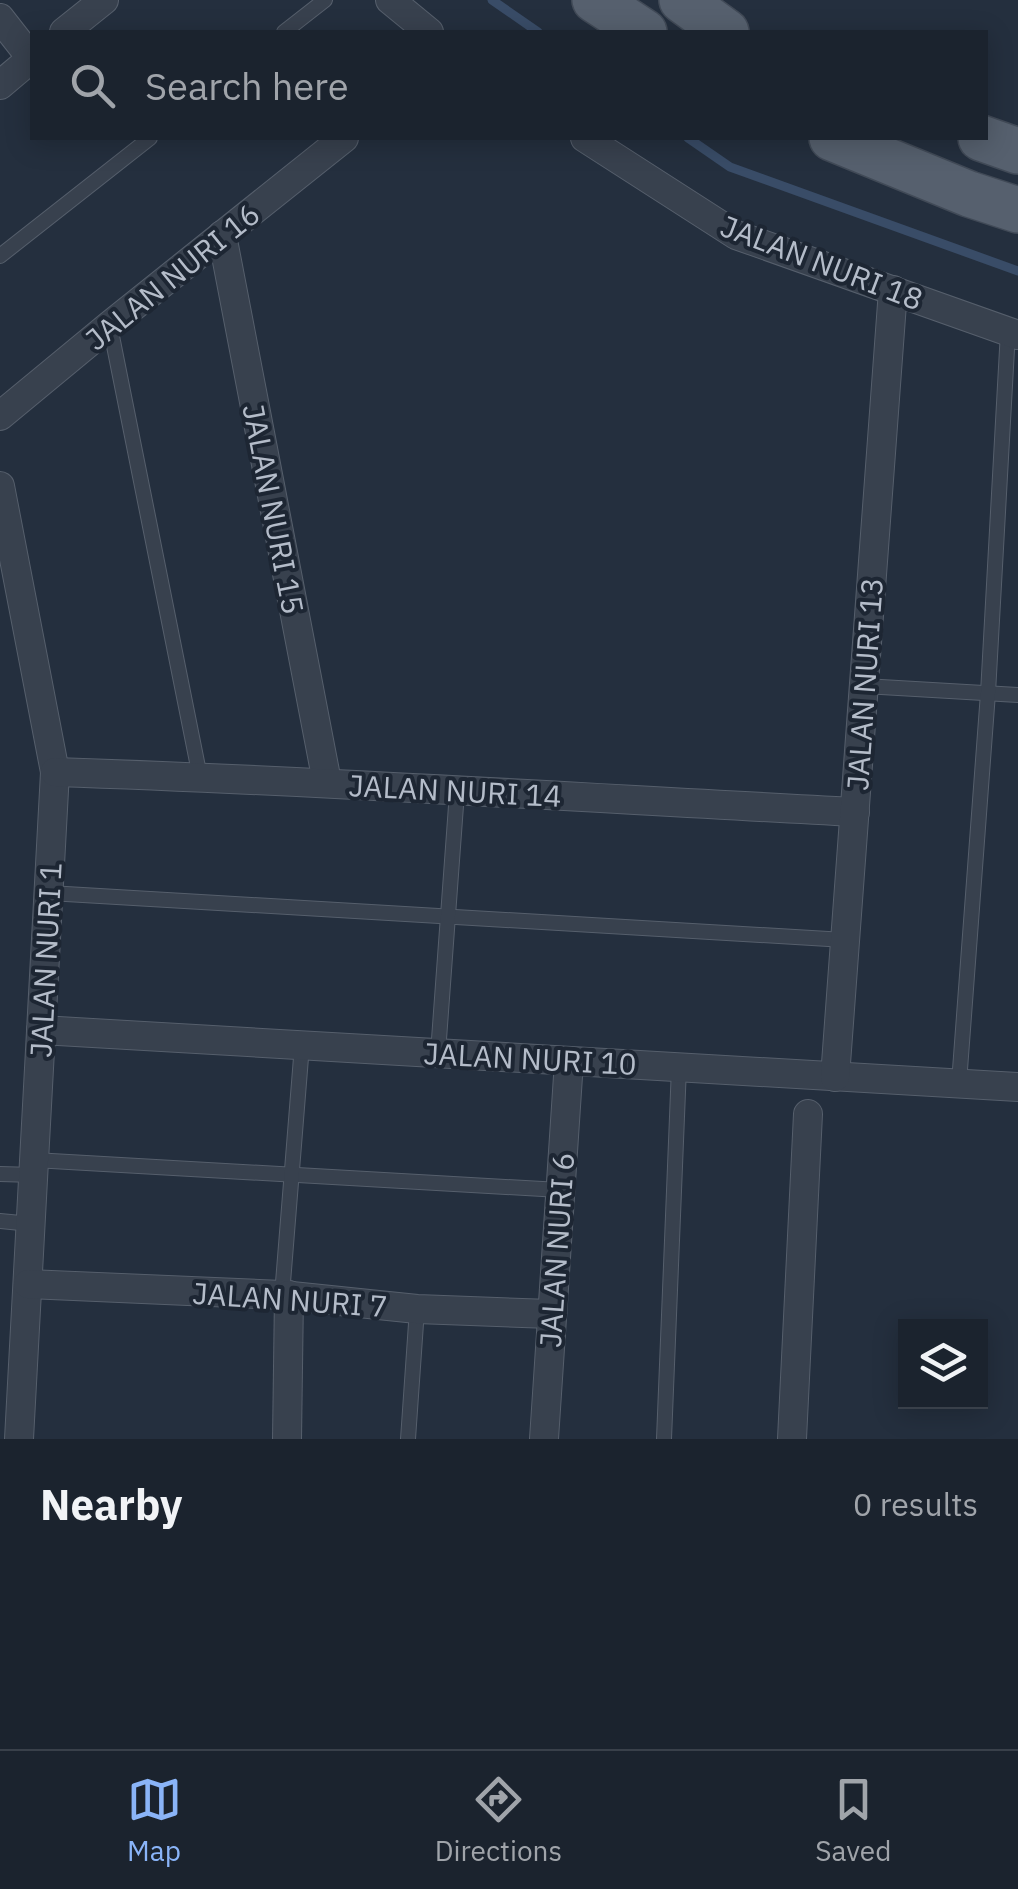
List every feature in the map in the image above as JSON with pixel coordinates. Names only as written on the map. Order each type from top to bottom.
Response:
[{"type":"main road","points":[[596,0],[641,30]]},
{"type":"main road","points":[[682,0],[723,30]]},
{"type":"main road","points":[[837,140],[1018,210]]},
{"type":"main road","points":[[988,140],[1018,151]]},
{"type":"street","points":[[66,30],[104,0]]},
{"type":"street","points":[[390,0],[427,30]]},
{"type":"street","points":[[0,18],[30,56]]},
{"type":"street","points":[[0,85],[30,61]]},
{"type":"street","name":"JALAN NURI 16","points":[[0,416],[341,140]]},
{"type":"street","name":"JALAN NURI 18","points":[[588,140],[736,235],[1013,333]]},
{"type":"street","name":"JALAN NURI 15","points":[[222,235],[326,782]]},
{"type":"street","name":"JALAN NURI 13","points":[[835,1077],[893,290]]},
{"type":"street","name":"JALAN NURI 1","points":[[0,486],[55,772],[20,1439]]},
{"type":"street","name":"JALAN NURI 14","points":[[55,772],[326,782],[854,812]]},
{"type":"street","name":"JALAN NURI 10","points":[[41,1030],[1018,1087]]},
{"type":"street","name":"JALAN NURI 6","points":[[544,1439],[569,1061]]},
{"type":"street","points":[[792,1439],[808,1114]]},
{"type":"street","name":"JALAN NURI 7","points":[[28,1284],[285,1295],[417,1309],[551,1314]]},
{"type":"street","points":[[285,1295],[287,1439]]},
{"type":"lane","points":[[287,30],[325,0]]},
{"type":"lane","points":[[0,256],[147,140]]},
{"type":"lane","points":[[110,324],[200,777]]},
{"type":"lane","points":[[959,1084],[1013,333]]},
{"type":"lane","points":[[864,686],[1018,695]]},
{"type":"lane","points":[[438,1054],[456,792]]},
{"type":"lane","points":[[49,893],[845,940]]},
{"type":"lane","points":[[285,1295],[302,1045]]},
{"type":"lane","points":[[664,1439],[679,1067]]},
{"type":"lane","points":[[0,1174],[34,1168],[291,1175],[560,1190]]},
{"type":"lane","points":[[0,1221],[31,1224]]},
{"type":"lane","points":[[408,1439],[417,1309]]},
{"type":"waterway","points":[[492,0],[535,30]]},
{"type":"waterway","points":[[691,140],[730,167],[1018,271]]}]
